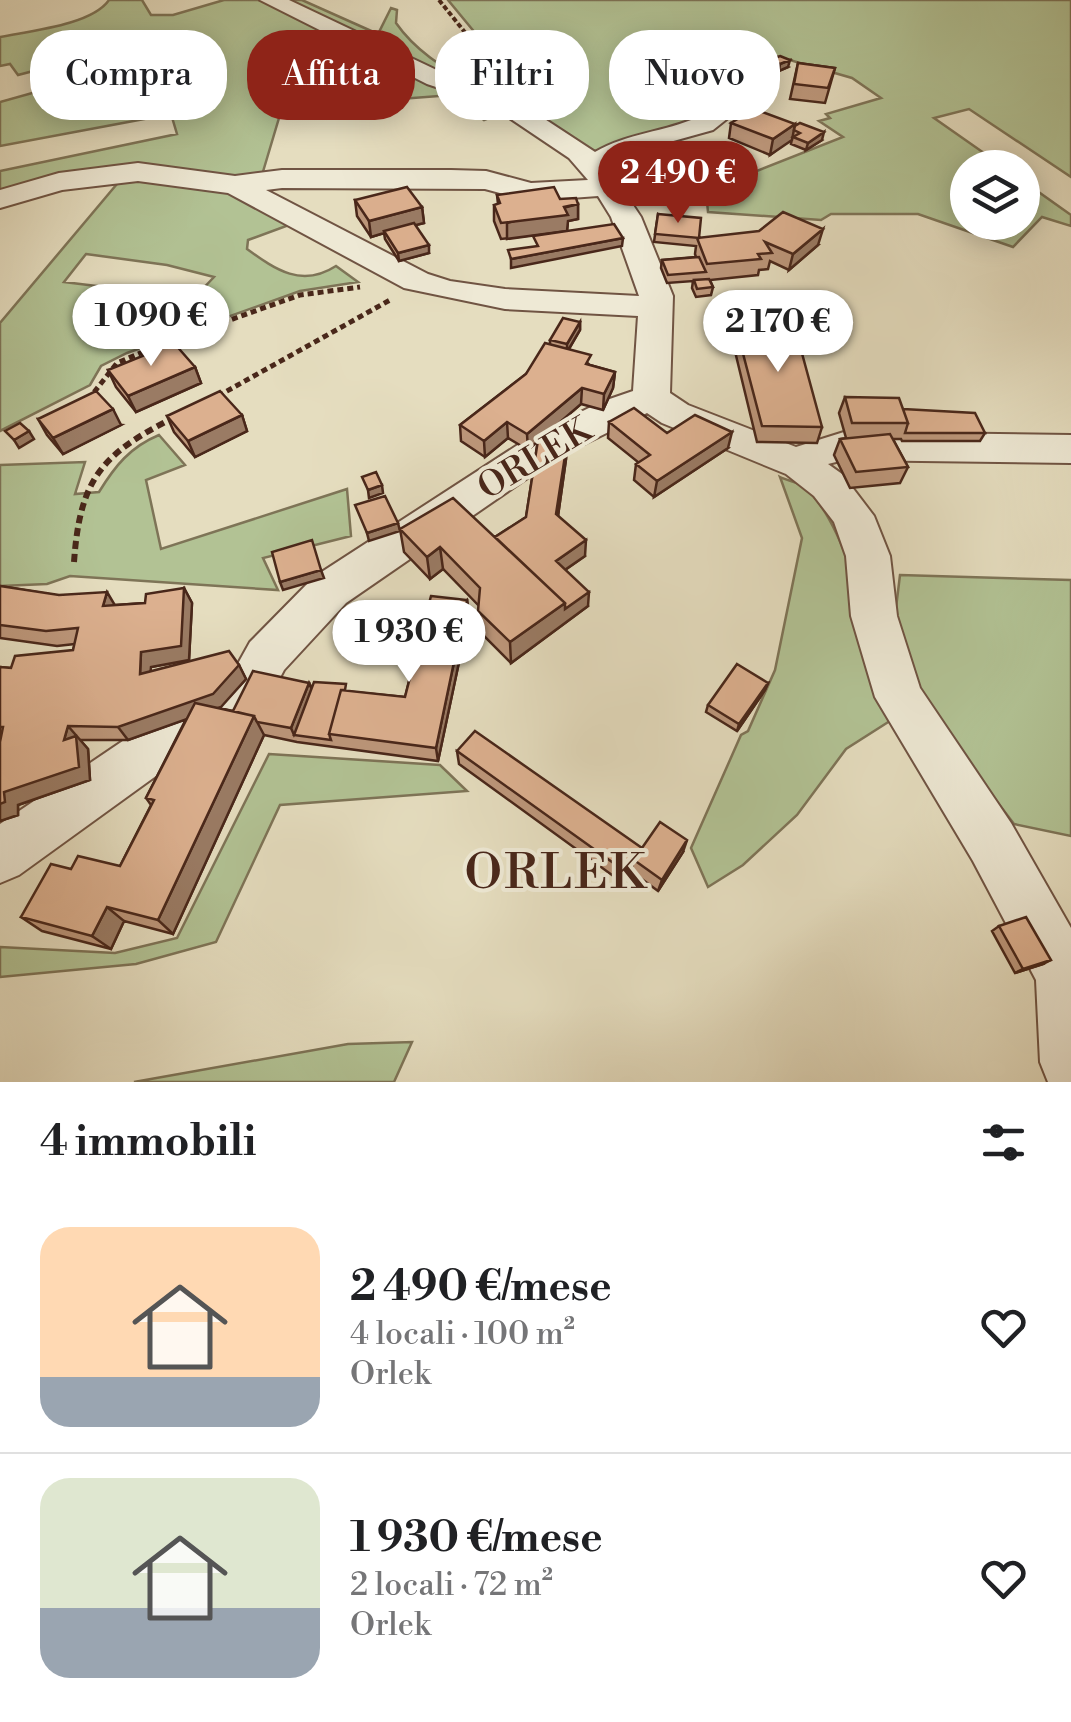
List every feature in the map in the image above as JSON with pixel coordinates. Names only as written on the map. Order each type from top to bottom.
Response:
[{"type":"street","points":[[271,0],[435,79]]},
{"type":"street","points":[[530,120],[579,152],[602,177],[626,216],[656,296],[651,398],[675,414],[800,464],[828,484],[853,516],[868,556],[874,616],[899,697],[992,842],[1068,976],[1071,1062]]},
{"type":"street","points":[[602,177],[604,157],[710,120]]},
{"type":"street","points":[[0,199],[59,182],[138,172],[235,185],[282,179],[486,180],[530,192],[602,177]]},
{"type":"street","points":[[235,185],[422,283],[495,301],[656,307]]},
{"type":"street","name":"ORLEK","points":[[0,856],[160,744],[248,693],[267,656],[330,590],[544,447],[614,411],[651,398]]},
{"type":"street","points":[[800,464],[816,453],[844,446],[1071,449]]},
{"type":"path","points":[[439,0],[463,30]]},
{"type":"path","points":[[208,401],[422,283]]},
{"type":"path","points":[[83,406],[117,363],[158,346],[300,295],[422,283]]},
{"type":"path","points":[[74,562],[76,514],[98,468],[118,449],[179,415]]},
{"type":"green space","points":[[109,0],[142,0],[151,15],[173,15],[224,0],[261,0],[329,30],[247,30],[247,120],[278,120],[262,175],[236,179],[180,169],[0,192],[0,171],[177,134],[173,120],[227,120],[227,30],[38,30],[75,21],[101,9]]},
{"type":"green space","points":[[285,0],[302,0],[369,30],[348,30]]},
{"type":"green space","points":[[448,0],[1071,0],[1071,177],[1040,156],[1040,150],[1030,150],[969,109],[934,118],[980,150],[950,150],[950,225],[918,214],[831,214],[821,220],[708,212],[706,191],[843,137],[819,121],[830,118],[826,114],[881,98],[852,78],[780,57],[780,30],[609,30],[609,120],[692,120],[597,155],[539,120],[589,120],[589,30],[473,30]]},
{"type":"green space","points":[[391,8],[397,10],[396,23],[402,30],[380,30]]},
{"type":"green space","points":[[30,31],[30,72],[18,75],[10,64],[0,66],[0,37]]},
{"type":"green space","points":[[415,45],[435,61],[435,72],[415,62]]},
{"type":"green space","points":[[415,68],[435,77],[435,96],[415,98]]},
{"type":"green space","points":[[30,94],[30,120],[139,120],[0,146],[0,102]]},
{"type":"green space","points":[[122,178],[195,184],[238,195],[289,225],[248,240],[247,249],[290,274],[312,276],[336,266],[358,282],[300,291],[127,353],[101,366],[90,385],[0,431],[0,323]],"holes":[[[86,254],[167,265],[214,277],[194,298],[64,282]]]},
{"type":"green space","points":[[1040,193],[1071,215],[1071,226],[1042,217]]},
{"type":"green space","points":[[993,240],[1020,240],[1013,247]]},
{"type":"green space","points":[[159,435],[185,465],[146,480],[161,549],[347,489],[351,536],[263,558],[278,590],[70,576],[47,584],[0,586],[0,465],[85,462],[75,494],[99,492],[124,458]]},
{"type":"green space","points":[[780,477],[801,485],[818,502],[833,527],[859,593],[893,719],[846,749],[797,815],[743,865],[708,887],[691,848],[741,735],[748,731],[775,670],[802,538]]},
{"type":"green space","points":[[900,575],[1071,580],[1071,836],[1014,824],[941,728],[915,684],[894,624]]},
{"type":"green space","points":[[269,754],[440,765],[467,791],[280,805],[216,942],[136,964],[0,977],[0,947],[115,953],[177,938]]},
{"type":"green space","points":[[412,1042],[394,1082],[134,1082],[348,1044]]},
{"type":"building","points":[[798,63],[835,68],[828,88],[794,84]]},
{"type":"building","points":[[780,119],[795,124],[773,139],[731,123]]},
{"type":"building","points":[[800,123],[824,132],[808,143],[793,137],[800,133],[794,130]]},
{"type":"building","points":[[407,187],[422,207],[369,221],[355,200]]},
{"type":"building","points":[[554,187],[560,199],[576,198],[578,204],[564,207],[568,215],[501,223],[494,205],[500,203],[497,195]]},
{"type":"building","points":[[783,212],[823,229],[793,254],[765,242],[772,253],[758,254],[761,259],[707,264],[697,238],[759,231]]},
{"type":"building","points":[[658,214],[701,218],[699,238],[655,234]]},
{"type":"building","points":[[414,223],[429,245],[398,253],[384,231]]},
{"type":"building","points":[[614,224],[623,238],[511,259],[508,250],[538,246],[533,236]]},
{"type":"building","points":[[699,257],[706,272],[668,275],[662,260]]},
{"type":"building","points":[[709,279],[713,287],[697,289],[694,280]]},
{"type":"building","points":[[563,318],[580,322],[567,344],[550,340]]},
{"type":"building","points":[[735,323],[794,324],[822,427],[762,426]]},
{"type":"building","points":[[174,343],[195,367],[128,396],[108,370]]},
{"type":"building","points":[[545,343],[591,355],[586,364],[615,372],[604,394],[582,388],[527,434],[507,422],[484,441],[460,425],[526,374]]},
{"type":"building","points":[[96,391],[113,409],[53,438],[38,419]]},
{"type":"building","points":[[220,391],[242,415],[188,441],[167,416]]},
{"type":"building","points":[[845,397],[899,398],[908,423],[852,423]]},
{"type":"building","points":[[634,408],[667,433],[695,415],[732,432],[657,481],[636,464],[650,455],[609,422]]},
{"type":"building","points":[[903,409],[975,413],[985,433],[905,433],[908,423]]},
{"type":"building","points":[[20,423],[29,431],[14,440],[5,431]]},
{"type":"building","points":[[890,434],[908,467],[856,472],[840,439]]},
{"type":"building","points":[[538,440],[567,443],[556,514],[586,540],[556,561],[589,592],[565,609],[565,603],[495,537],[526,517]]},
{"type":"building","points":[[376,472],[382,485],[368,490],[362,477]]},
{"type":"building","points":[[385,496],[398,523],[367,533],[355,505]]},
{"type":"building","points":[[453,498],[565,603],[510,642],[478,611],[480,588],[440,547],[427,557],[400,529]]},
{"type":"building","points":[[312,540],[321,570],[280,582],[272,552]]},
{"type":"building","points":[[0,586],[59,595],[107,592],[103,606],[145,603],[146,594],[184,588],[181,646],[141,652],[140,674],[229,651],[239,665],[213,694],[118,727],[68,726],[64,740],[76,736],[79,767],[4,792],[5,802],[0,804],[0,667],[11,668],[15,656],[73,650],[78,628],[46,631],[0,625]]},
{"type":"building","points":[[431,596],[467,600],[436,748],[329,734],[341,690],[405,697],[415,658],[377,640],[386,628],[419,641]]},
{"type":"building","points":[[737,664],[768,683],[739,724],[708,705]]},
{"type":"building","points":[[253,671],[309,683],[291,728],[257,722],[254,716],[233,711]]},
{"type":"building","points":[[314,682],[346,684],[329,734],[331,740],[294,735]]},
{"type":"building","points":[[195,703],[254,716],[158,920],[107,907],[92,936],[21,917],[51,864],[71,869],[78,856],[120,866],[154,800],[146,798]]},
{"type":"building","points":[[475,731],[642,848],[660,822],[687,840],[662,880],[634,860],[626,872],[457,751]]},
{"type":"building","points":[[1026,917],[1051,960],[1023,969],[999,926]]},
{"type":"district","name":"ORLEK","points":[[556,871]]}]
